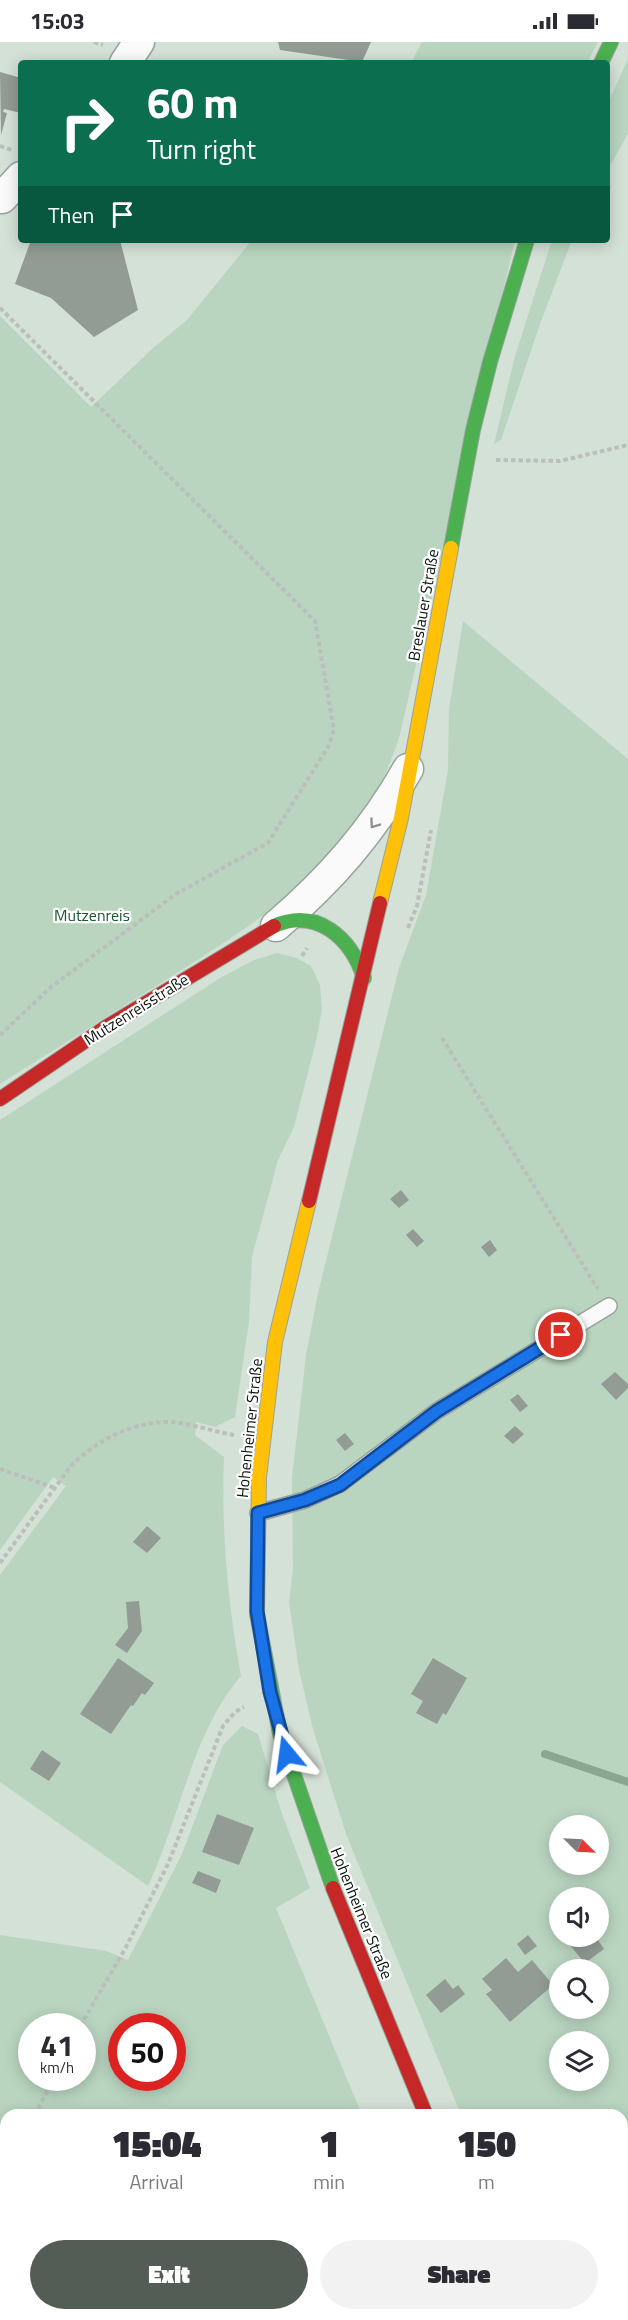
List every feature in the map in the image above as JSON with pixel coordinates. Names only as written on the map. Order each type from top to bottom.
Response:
[{"type":"main road","points":[[602,60],[611,42]]},
{"type":"main road","name":"Breslauer Straße","points":[[364,978],[414,755],[467,459],[490,362],[526,243]]},
{"type":"main road","name":"Mutzenreisstraße","points":[[0,1098],[80,1044],[276,926],[303,919],[324,925],[344,942],[359,964],[364,978]]},
{"type":"main road","name":"Hohenheimer Straße","points":[[364,978],[275,1342],[262,1438],[258,1513],[257,1611],[270,1692],[280,1734],[325,1869],[424,2109]]},
{"type":"street","points":[[127,60],[139,42]]},
{"type":"street","name":"Mutzenreisstraße","points":[[276,926],[310,897],[366,836],[414,755]]},
{"type":"lane","points":[[258,1513],[305,1500],[340,1485],[437,1411],[609,1306]]},
{"type":"path","points":[[0,308],[315,621],[334,730],[328,747],[268,843],[176,894],[51,987],[0,1035]]},
{"type":"path","points":[[467,459],[560,461],[628,445]]},
{"type":"path","points":[[442,1038],[609,1306]]},
{"type":"path","points":[[0,1563],[76,1461],[94,1445],[107,1438],[150,1424],[180,1423],[262,1438]]},
{"type":"path","points":[[0,1469],[55,1488]]},
{"type":"path","points":[[88,2013],[125,1949],[168,1864],[223,1726],[235,1712],[270,1692]]},
{"type":"path","points":[[38,2109],[47,2091]]},
{"type":"green space","points":[[422,42],[598,42],[589,60],[413,60]]},
{"type":"green space","points":[[628,59],[628,134],[610,166],[610,99]]},
{"type":"green space","name":"Mutzenreis","points":[[250,243],[514,243],[400,734],[383,778],[361,817],[335,851],[306,881],[273,908],[161,983],[0,1084],[0,316],[91,407],[153,348],[187,320]]},
{"type":"green space","points":[[551,243],[571,243],[540,324],[501,440],[494,444],[515,356]]},
{"type":"green space","points":[[463,621],[628,759],[628,2109],[459,2109],[346,1834],[313,1729],[299,1670],[289,1602],[293,1569],[292,1478],[306,1355],[318,1293],[399,968],[426,895],[448,770],[449,709]]},
{"type":"green space","points":[[277,953],[297,958],[311,966],[320,985],[322,1009],[294,1127],[278,1160],[252,1257],[249,1322],[235,1417],[215,1427],[196,1422],[195,1435],[224,1457],[227,1567],[232,1621],[241,1676],[210,1723],[198,1750],[148,1886],[0,1782],[0,1575],[66,1486],[53,1477],[0,1550],[0,1120],[220,978],[254,960]]},
{"type":"green space","points":[[242,1726],[258,1734],[281,1811],[310,1888],[276,1908],[360,2109],[0,2109],[0,1935],[106,1951],[128,1960],[182,1854],[223,1745]]},
{"type":"building","points":[[278,42],[371,42],[363,60],[280,50]]},
{"type":"building","points":[[0,72],[18,77],[18,112],[4,109],[3,112],[7,113],[1,135]]},
{"type":"building","points":[[30,243],[121,243],[138,310],[94,337],[51,298],[15,284]]},
{"type":"building","points":[[401,1190],[409,1200],[399,1208],[390,1199]]},
{"type":"building","points":[[413,1229],[424,1241],[417,1247],[406,1235]]},
{"type":"building","points":[[490,1240],[497,1250],[489,1257],[481,1247]]},
{"type":"building","points":[[615,1372],[628,1384],[628,1388],[616,1400],[601,1384]]},
{"type":"building","points":[[518,1394],[528,1406],[520,1412],[510,1400]]},
{"type":"building","points":[[515,1426],[524,1434],[513,1444],[504,1436]]},
{"type":"building","points":[[345,1433],[354,1444],[345,1451],[336,1440]]},
{"type":"building","points":[[147,1526],[161,1538],[147,1553],[133,1542]]},
{"type":"building","points":[[139,1601],[142,1631],[127,1653],[115,1645],[128,1628],[126,1602]]},
{"type":"building","points":[[118,1658],[154,1683],[145,1695],[142,1693],[133,1706],[131,1705],[111,1734],[80,1714]]},
{"type":"building","points":[[433,1658],[467,1678],[446,1715],[443,1713],[437,1724],[416,1713],[423,1701],[411,1694]]},
{"type":"building","points":[[42,1750],[61,1763],[49,1781],[30,1769]]},
{"type":"building","points":[[217,1814],[254,1828],[239,1865],[202,1852]]},
{"type":"building","points":[[198,1871],[221,1880],[216,1893],[192,1883]]},
{"type":"building","points":[[528,1935],[537,1946],[525,1955],[517,1944]]},
{"type":"building","points":[[571,1947],[603,1947],[604,1949],[590,1959],[582,1959]]},
{"type":"building","points":[[506,1958],[518,1972],[532,1960],[549,1980],[549,1988],[510,2022],[486,1994],[492,1990],[482,1979]]},
{"type":"building","points":[[445,1979],[453,1989],[458,1985],[465,1994],[441,2013],[426,1995]]},
{"type":"waterway","points":[[545,1754],[628,1782]]},
{"type":"traffic: fast","points":[[602,60],[611,42]]},
{"type":"traffic: fast","points":[[451,548],[473,430],[490,362],[526,243]]},
{"type":"traffic: fast","points":[[274,926],[304,920],[330,930],[350,950],[364,978]]},
{"type":"traffic: fast","points":[[257,1614],[280,1734],[333,1888]]},
{"type":"traffic: slow","points":[[380,903],[401,818],[451,548]]},
{"type":"traffic: slow","points":[[257,1614],[259,1477],[275,1342],[309,1201]]},
{"type":"traffic: jam","points":[[309,1201],[380,903]]},
{"type":"traffic: jam","points":[[0,1099],[106,1027],[274,926]]},
{"type":"traffic: jam","points":[[333,1888],[424,2109]]},
{"type":"route","points":[[287,1754],[270,1692],[257,1611],[258,1513],[305,1500],[340,1485],[437,1411],[561,1335]]}]
